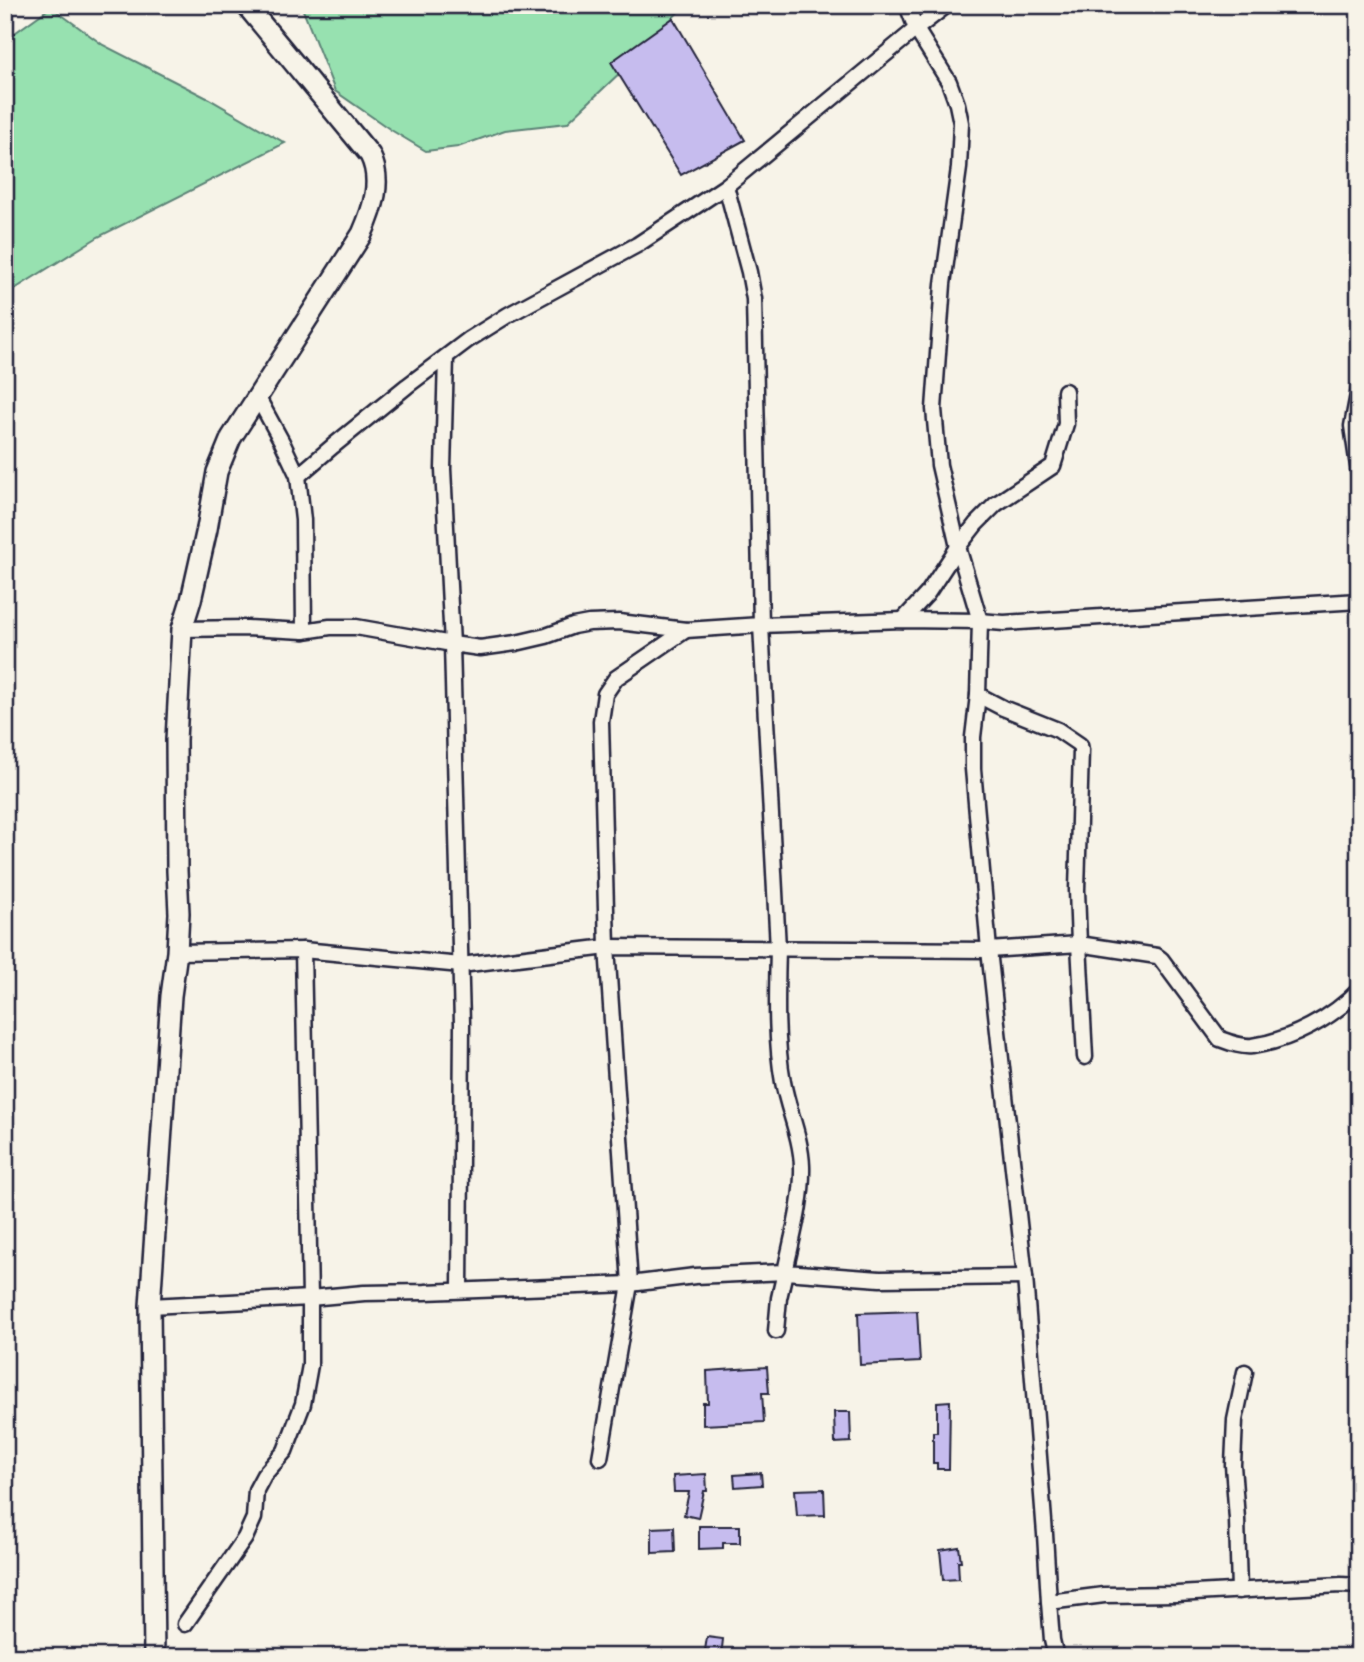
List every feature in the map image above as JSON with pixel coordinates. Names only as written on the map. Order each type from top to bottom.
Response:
[{"type":"street","points":[[153,1657],[150,1306],[169,1019],[179,913],[176,740],[182,629],[194,588],[217,472],[231,438],[362,234],[376,189],[376,173],[370,155],[246,5]]},
{"type":"street","points":[[907,5],[916,29],[949,82],[961,123],[943,285],[934,409],[939,465],[958,547],[980,621],[973,769],[989,950],[1025,1277],[1052,1640],[1056,1657]]},
{"type":"street","points":[[298,476],[468,340],[508,315],[637,245],[726,186],[947,5]]},
{"type":"street","points":[[726,186],[754,299],[761,625],[778,948],[776,1000],[779,1060],[783,1086],[797,1132],[802,1166],[799,1205],[779,1298],[776,1331]]},
{"type":"street","points":[[446,357],[443,469],[452,644],[461,965],[460,1290]]},
{"type":"street","points":[[1359,389],[1352,426],[1359,472]]},
{"type":"street","points":[[903,620],[927,594],[976,524],[996,504],[1053,466],[1066,424],[1065,391]]},
{"type":"street","points":[[257,397],[298,476],[303,520],[304,631]]},
{"type":"street","points":[[182,629],[304,631],[356,627],[480,648],[516,643],[589,623],[619,622],[686,629],[903,620],[1004,623],[1359,601]]},
{"type":"street","points":[[600,1458],[630,1284],[607,947],[601,721],[605,694],[616,678],[686,629]]},
{"type":"street","points":[[978,695],[1058,730],[1080,745],[1077,890],[1085,1057]]},
{"type":"street","points":[[177,952],[303,950],[461,965],[607,947],[989,950],[1079,944],[1157,956],[1220,1039],[1234,1045],[1251,1046],[1305,1029],[1330,1015],[1359,989]]},
{"type":"street","points":[[185,1624],[245,1538],[254,1518],[256,1490],[264,1475],[285,1451],[303,1404],[310,1365],[303,950]]},
{"type":"street","points":[[150,1306],[364,1293],[630,1284],[695,1276],[785,1272],[880,1279],[1025,1277]]},
{"type":"street","points":[[1239,1591],[1233,1465],[1235,1420],[1245,1372]]},
{"type":"street","points":[[1049,1602],[1104,1595],[1359,1586]]},
{"type":"green space","points":[[301,5],[512,5],[513,8],[517,5],[685,5],[625,68],[567,123],[505,130],[458,147],[426,151],[335,91]]},
{"type":"green space","points":[[51,7],[103,45],[209,99],[285,143],[98,237],[5,295],[5,40]]},
{"type":"building","points":[[673,18],[745,140],[681,175],[611,62]]},
{"type":"building","points":[[917,1311],[920,1362],[860,1365],[858,1313]]},
{"type":"building","points":[[767,1367],[769,1393],[762,1393],[764,1422],[703,1425],[703,1403],[708,1403],[707,1371]]},
{"type":"building","points":[[950,1401],[949,1469],[937,1469],[937,1463],[933,1463],[933,1432],[937,1432],[937,1402]]},
{"type":"building","points":[[834,1412],[850,1412],[851,1442],[835,1443]]},
{"type":"building","points":[[761,1473],[762,1485],[735,1487],[734,1475]]},
{"type":"building","points":[[706,1474],[707,1491],[704,1491],[698,1518],[684,1515],[689,1492],[674,1492],[673,1476]]},
{"type":"building","points":[[824,1489],[825,1515],[797,1516],[795,1490]]},
{"type":"building","points":[[699,1526],[740,1526],[740,1543],[723,1543],[723,1548],[699,1549]]},
{"type":"building","points":[[674,1527],[675,1552],[652,1553],[652,1528]]},
{"type":"building","points":[[959,1547],[959,1579],[943,1580],[940,1550]]},
{"type":"building","points":[[707,1637],[723,1639],[721,1657],[704,1657]]}]
